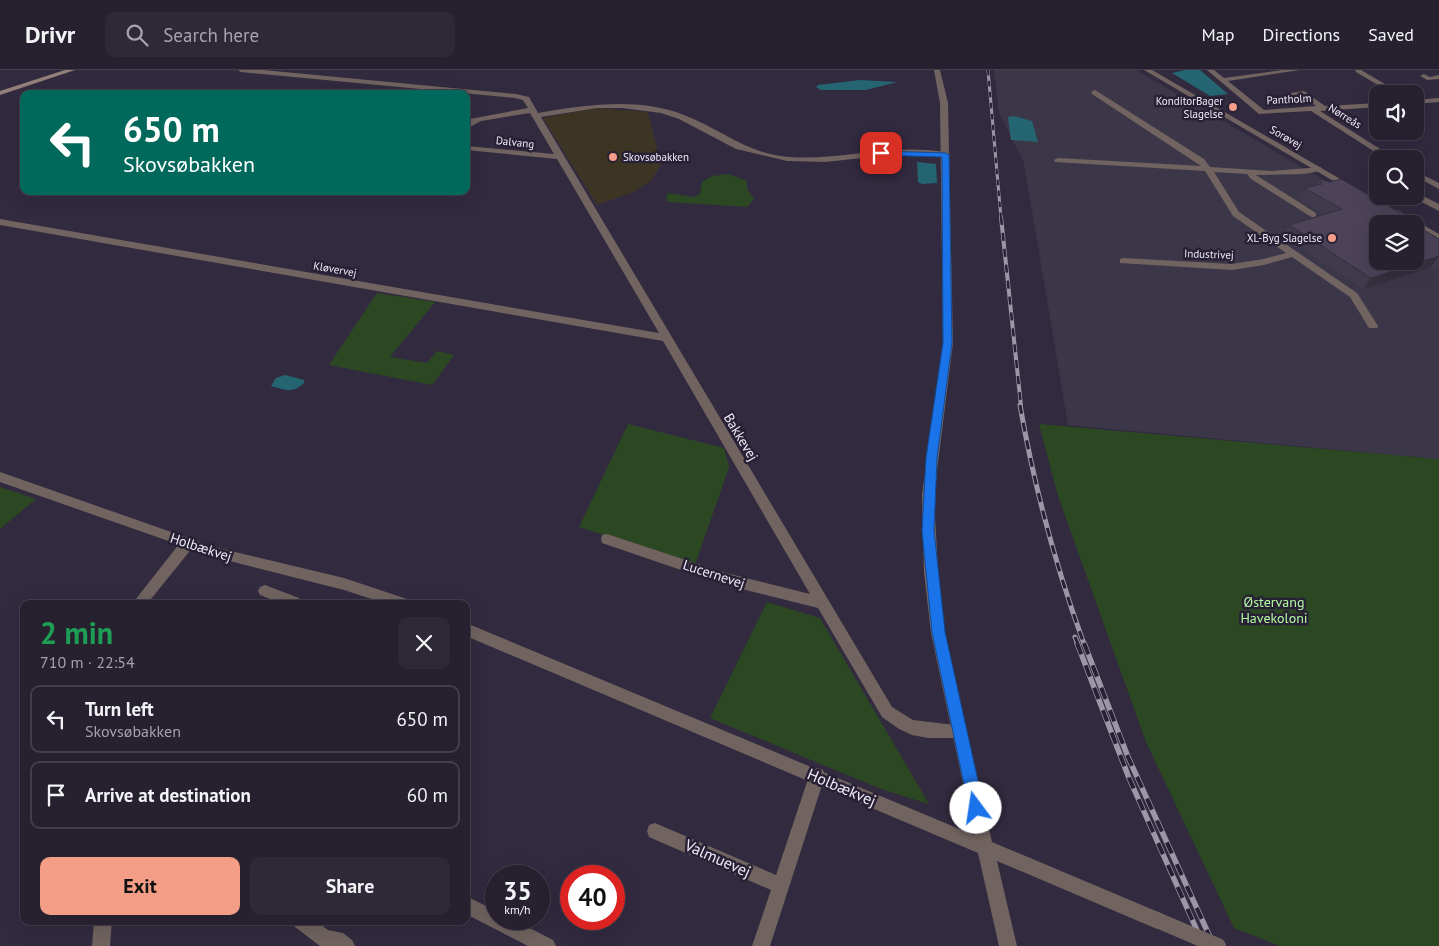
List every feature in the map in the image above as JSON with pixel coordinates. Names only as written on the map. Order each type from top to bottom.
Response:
[{"type":"main road","points":[[0,93],[72,70]]},
{"type":"street","name":"Bakkevej","points":[[241,70],[453,90]]},
{"type":"street","points":[[937,70],[944,103],[948,343],[931,458],[928,531],[938,632],[958,731],[1008,946]]},
{"type":"street","name":"Sorøvej","points":[[1147,70],[1362,194]]},
{"type":"street","name":"Pantholm","points":[[1210,70],[1262,112],[1369,105]]},
{"type":"street","points":[[1223,80],[1297,70]]},
{"type":"street","points":[[1358,71],[1383,85]]},
{"type":"street","points":[[1424,76],[1429,79],[1439,78]]},
{"type":"street","name":"Bakkevej","points":[[470,92],[516,96],[526,99],[887,712],[901,724],[915,730],[958,731]]},
{"type":"street","points":[[1095,92],[1191,153],[1209,169],[1228,205],[1236,214],[1291,254],[1354,295],[1373,326]]},
{"type":"street","name":"Pantholm","points":[[1289,94],[1304,93],[1323,108]]},
{"type":"street","points":[[1424,101],[1439,100]]},
{"type":"street","points":[[470,124],[480,119],[602,106],[662,111],[688,120],[739,147],[787,158],[825,160],[900,152],[946,155]]},
{"type":"street","name":"Nørreås","points":[[1312,109],[1378,150]]},
{"type":"street","name":"Dalvang","points":[[470,148],[561,157]]},
{"type":"street","points":[[1058,160],[1250,172],[1290,173],[1318,169]]},
{"type":"street","points":[[1250,172],[1254,177],[1313,215]]},
{"type":"street","points":[[1424,178],[1439,186]]},
{"type":"street","points":[[1424,200],[1439,208]]},
{"type":"street","points":[[1388,209],[1398,215]]},
{"type":"street","name":"Kløvervej","points":[[0,222],[666,338]]},
{"type":"street","points":[[1424,230],[1439,238]]},
{"type":"street","name":"Industrivej","points":[[1123,260],[1232,267],[1264,262],[1291,254]]},
{"type":"street","name":"Holbækvej","points":[[0,478],[249,562],[353,587],[393,600]]},
{"type":"street","name":"Lucernevej","points":[[608,539],[722,578],[823,603]]},
{"type":"street","points":[[142,600],[188,543]]},
{"type":"street","points":[[265,591],[277,600]]},
{"type":"street","name":"Holbækvej","points":[[470,631],[1218,946]]},
{"type":"street","points":[[762,946],[817,776]]},
{"type":"street","name":"Valmuevej","points":[[655,831],[781,886]]},
{"type":"street","points":[[470,907],[547,946]]},
{"type":"street","points":[[101,946],[106,925]]},
{"type":"street","points":[[306,925],[325,939],[337,939],[346,946]]},
{"type":"shaded area","points":[[994,70],[1136,70],[1384,215],[1369,215],[1369,270],[1424,270],[1424,256],[1439,247],[1439,459],[1068,425],[1024,163],[999,113]]},
{"type":"shaded area","points":[[1185,70],[1200,70],[1228,94],[1210,96],[1172,73]]},
{"type":"shaded area","points":[[860,80],[897,82],[866,90],[821,90],[816,87],[818,85]]},
{"type":"shaded area","name":"Skovsøbakken","points":[[596,108],[648,112],[661,165],[651,181],[634,192],[597,205],[543,118]]},
{"type":"shaded area","points":[[1014,116],[1032,121],[1038,142],[1011,140],[1008,117]]},
{"type":"shaded area","points":[[917,162],[936,164],[937,183],[922,184],[918,182]]},
{"type":"shaded area","points":[[285,375],[304,380],[304,383],[292,390],[271,386],[276,378]]},
{"type":"green space","points":[[728,174],[747,181],[747,189],[754,199],[747,207],[668,202],[666,198],[668,193],[694,197],[700,194],[702,182],[712,176]]},
{"type":"green space","points":[[377,293],[435,302],[390,357],[427,363],[437,351],[454,355],[432,385],[329,365]]},
{"type":"green space","points":[[628,424],[724,448],[729,467],[695,565],[579,527]]},
{"type":"green space","name":"Østervang Havekoloni","points":[[1039,424],[1439,459],[1439,946],[1280,946],[1234,928],[1146,742],[1058,496]]},
{"type":"green space","points":[[0,487],[36,499],[0,529]]},
{"type":"green space","points":[[767,602],[820,618],[929,804],[881,789],[710,718]]},
{"type":"building","points":[[1319,179],[1330,182],[1341,179],[1369,195],[1369,205],[1386,205],[1404,215],[1369,215],[1369,270],[1396,270],[1371,278],[1289,225],[1342,209],[1304,188],[1322,184]]},
{"type":"building","points":[[1424,230],[1439,239],[1439,256],[1424,261]]},
{"type":"railway","points":[[988,70],[1001,218]]},
{"type":"railway","points":[[1001,217],[1021,406]]},
{"type":"railway","points":[[1020,405],[1032,466],[1047,526],[1064,586],[1084,644]]},
{"type":"railway","points":[[1075,637],[1078,644]]},
{"type":"railway","points":[[1077,643],[1129,778],[1204,946]]},
{"type":"railway","points":[[1084,643],[1128,757],[1214,946]]},
{"type":"place","name":"KonditorBager Slagelse","points":[[1233,107]]},
{"type":"place","name":"Skovsøbakken","points":[[613,157]]},
{"type":"place","name":"XL-Byg Slagelse","points":[[1332,238]]},
{"type":"route","points":[[881,153],[900,152],[946,155],[948,343],[931,458],[928,531],[933,597],[938,632],[976,808]]}]
